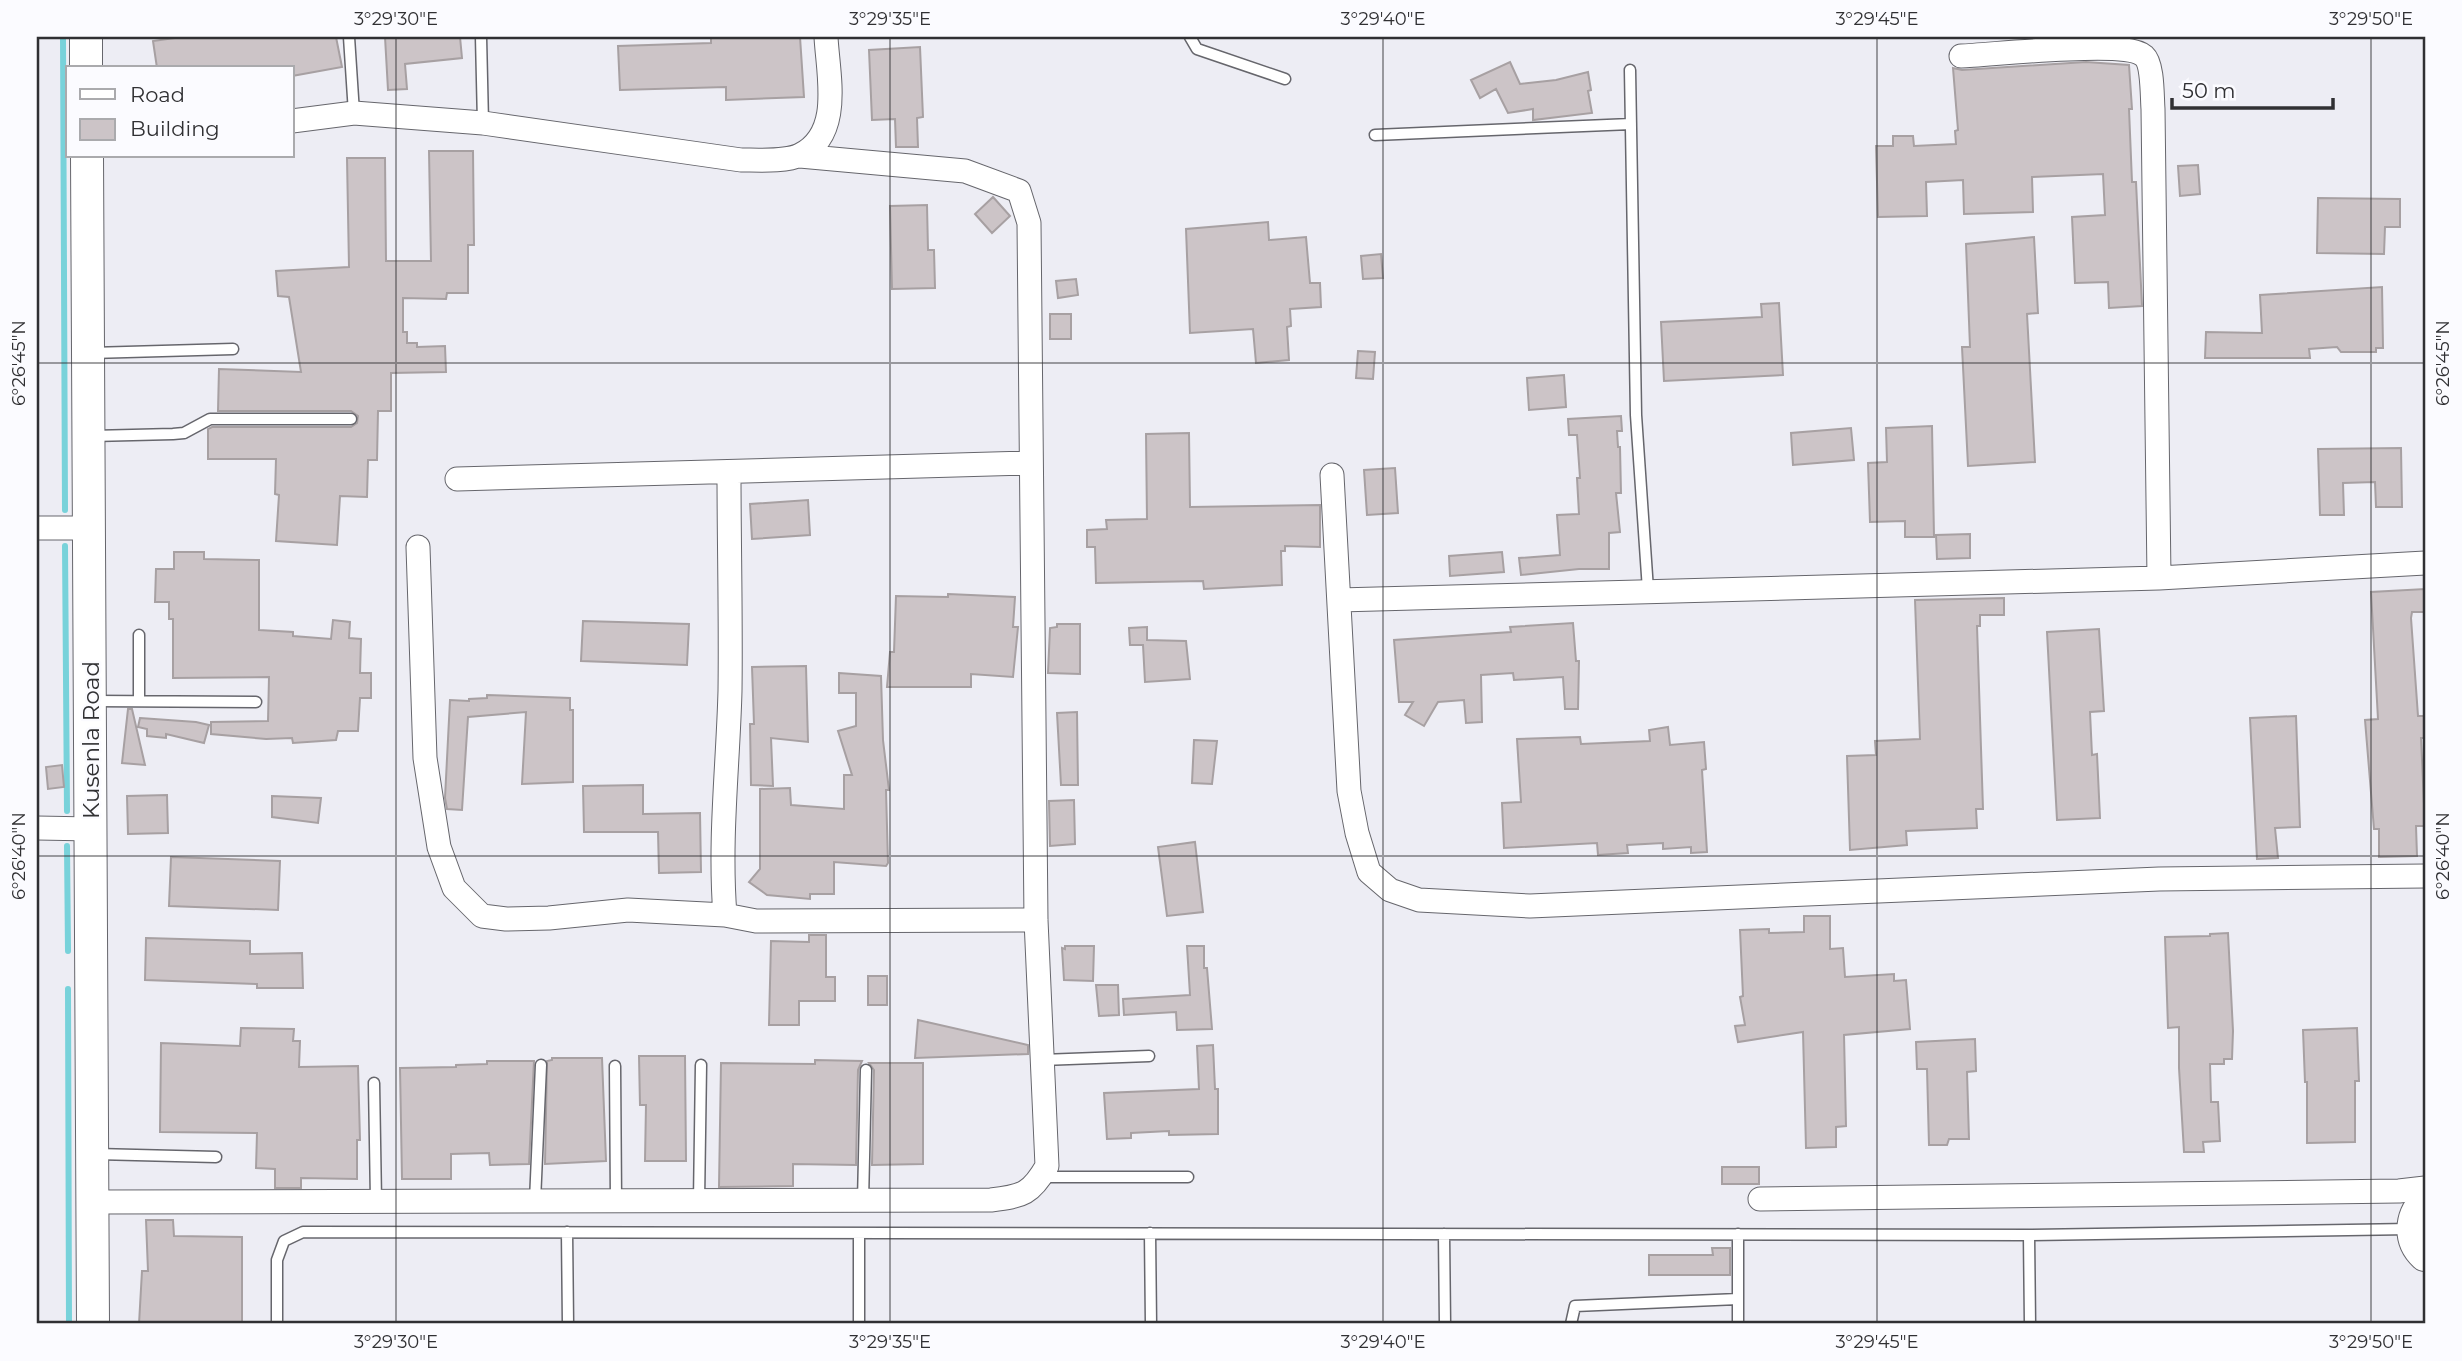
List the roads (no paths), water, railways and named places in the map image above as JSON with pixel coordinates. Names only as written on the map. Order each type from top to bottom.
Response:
[{"type":"main road","points":[[86,37],[86,66]]},
{"type":"main road","name":"Kusenla Road","points":[[87,158],[93,1324]]},
{"type":"street","points":[[800,156],[822,138],[830,106],[826,37]]},
{"type":"street","points":[[1961,56],[2093,48],[2126,50],[2143,55],[2150,64],[2153,109],[2159,578]]},
{"type":"street","points":[[93,1202],[991,1200],[1016,1197],[1036,1185],[1047,1166],[1036,920],[1029,223],[1019,191],[965,172],[800,156],[741,160],[483,123],[354,113],[294,121]]},
{"type":"street","points":[[457,479],[1031,463]]},
{"type":"street","points":[[725,915],[724,793],[730,692],[729,472]]},
{"type":"street","points":[[1332,475],[1349,791],[1357,833],[1369,872],[1390,890],[1419,900],[1530,906],[2159,879],[2425,876]]},
{"type":"street","points":[[37,528],[90,528]]},
{"type":"street","points":[[418,547],[425,758],[439,847],[454,888],[482,916],[506,919],[549,918],[628,910],[725,915],[756,922],[1036,920]]},
{"type":"street","points":[[1339,600],[2159,578],[2425,563]]},
{"type":"street","points":[[37,828],[92,829]]},
{"type":"street","points":[[1760,1199],[2399,1191],[2425,1188]]},
{"type":"lane","points":[[349,37],[354,113]]},
{"type":"lane","points":[[481,37],[483,123]]},
{"type":"lane","points":[[1190,37],[1197,49],[1286,79]]},
{"type":"lane","points":[[1630,70],[1636,415],[1648,590]]},
{"type":"lane","points":[[1375,135],[1631,124]]},
{"type":"lane","points":[[89,353],[233,349]]},
{"type":"lane","points":[[89,436],[184,433],[210,419],[351,419]]},
{"type":"lane","points":[[139,635],[139,701]]},
{"type":"lane","points":[[91,701],[256,702]]},
{"type":"lane","points":[[1042,1060],[1149,1056]]},
{"type":"lane","points":[[535,1201],[541,1065]]},
{"type":"lane","points":[[699,1201],[701,1065]]},
{"type":"lane","points":[[615,1066],[616,1201]]},
{"type":"lane","points":[[863,1201],[866,1070]]},
{"type":"lane","points":[[374,1083],[376,1201]]},
{"type":"lane","points":[[93,1153],[216,1157]]},
{"type":"lane","points":[[1041,1177],[1188,1177]]},
{"type":"lane","points":[[278,1324],[277,1260],[284,1241],[303,1232],[2029,1235],[2421,1229]]},
{"type":"lane","points":[[567,1232],[568,1324]]},
{"type":"lane","points":[[859,1233],[859,1324]]},
{"type":"lane","points":[[1150,1233],[1152,1324]]},
{"type":"lane","points":[[1444,1234],[1445,1324]]},
{"type":"lane","points":[[1738,1234],[1738,1324]]},
{"type":"lane","points":[[2029,1235],[2030,1324]]},
{"type":"lane","points":[[1571,1324],[1576,1306],[1738,1299]]},
{"type":"waterway","points":[[63,37],[65,510]]},
{"type":"waterway","points":[[65,546],[67,811]]},
{"type":"waterway","points":[[67,846],[68,951]]},
{"type":"waterway","points":[[68,989],[69,1324]]}]
